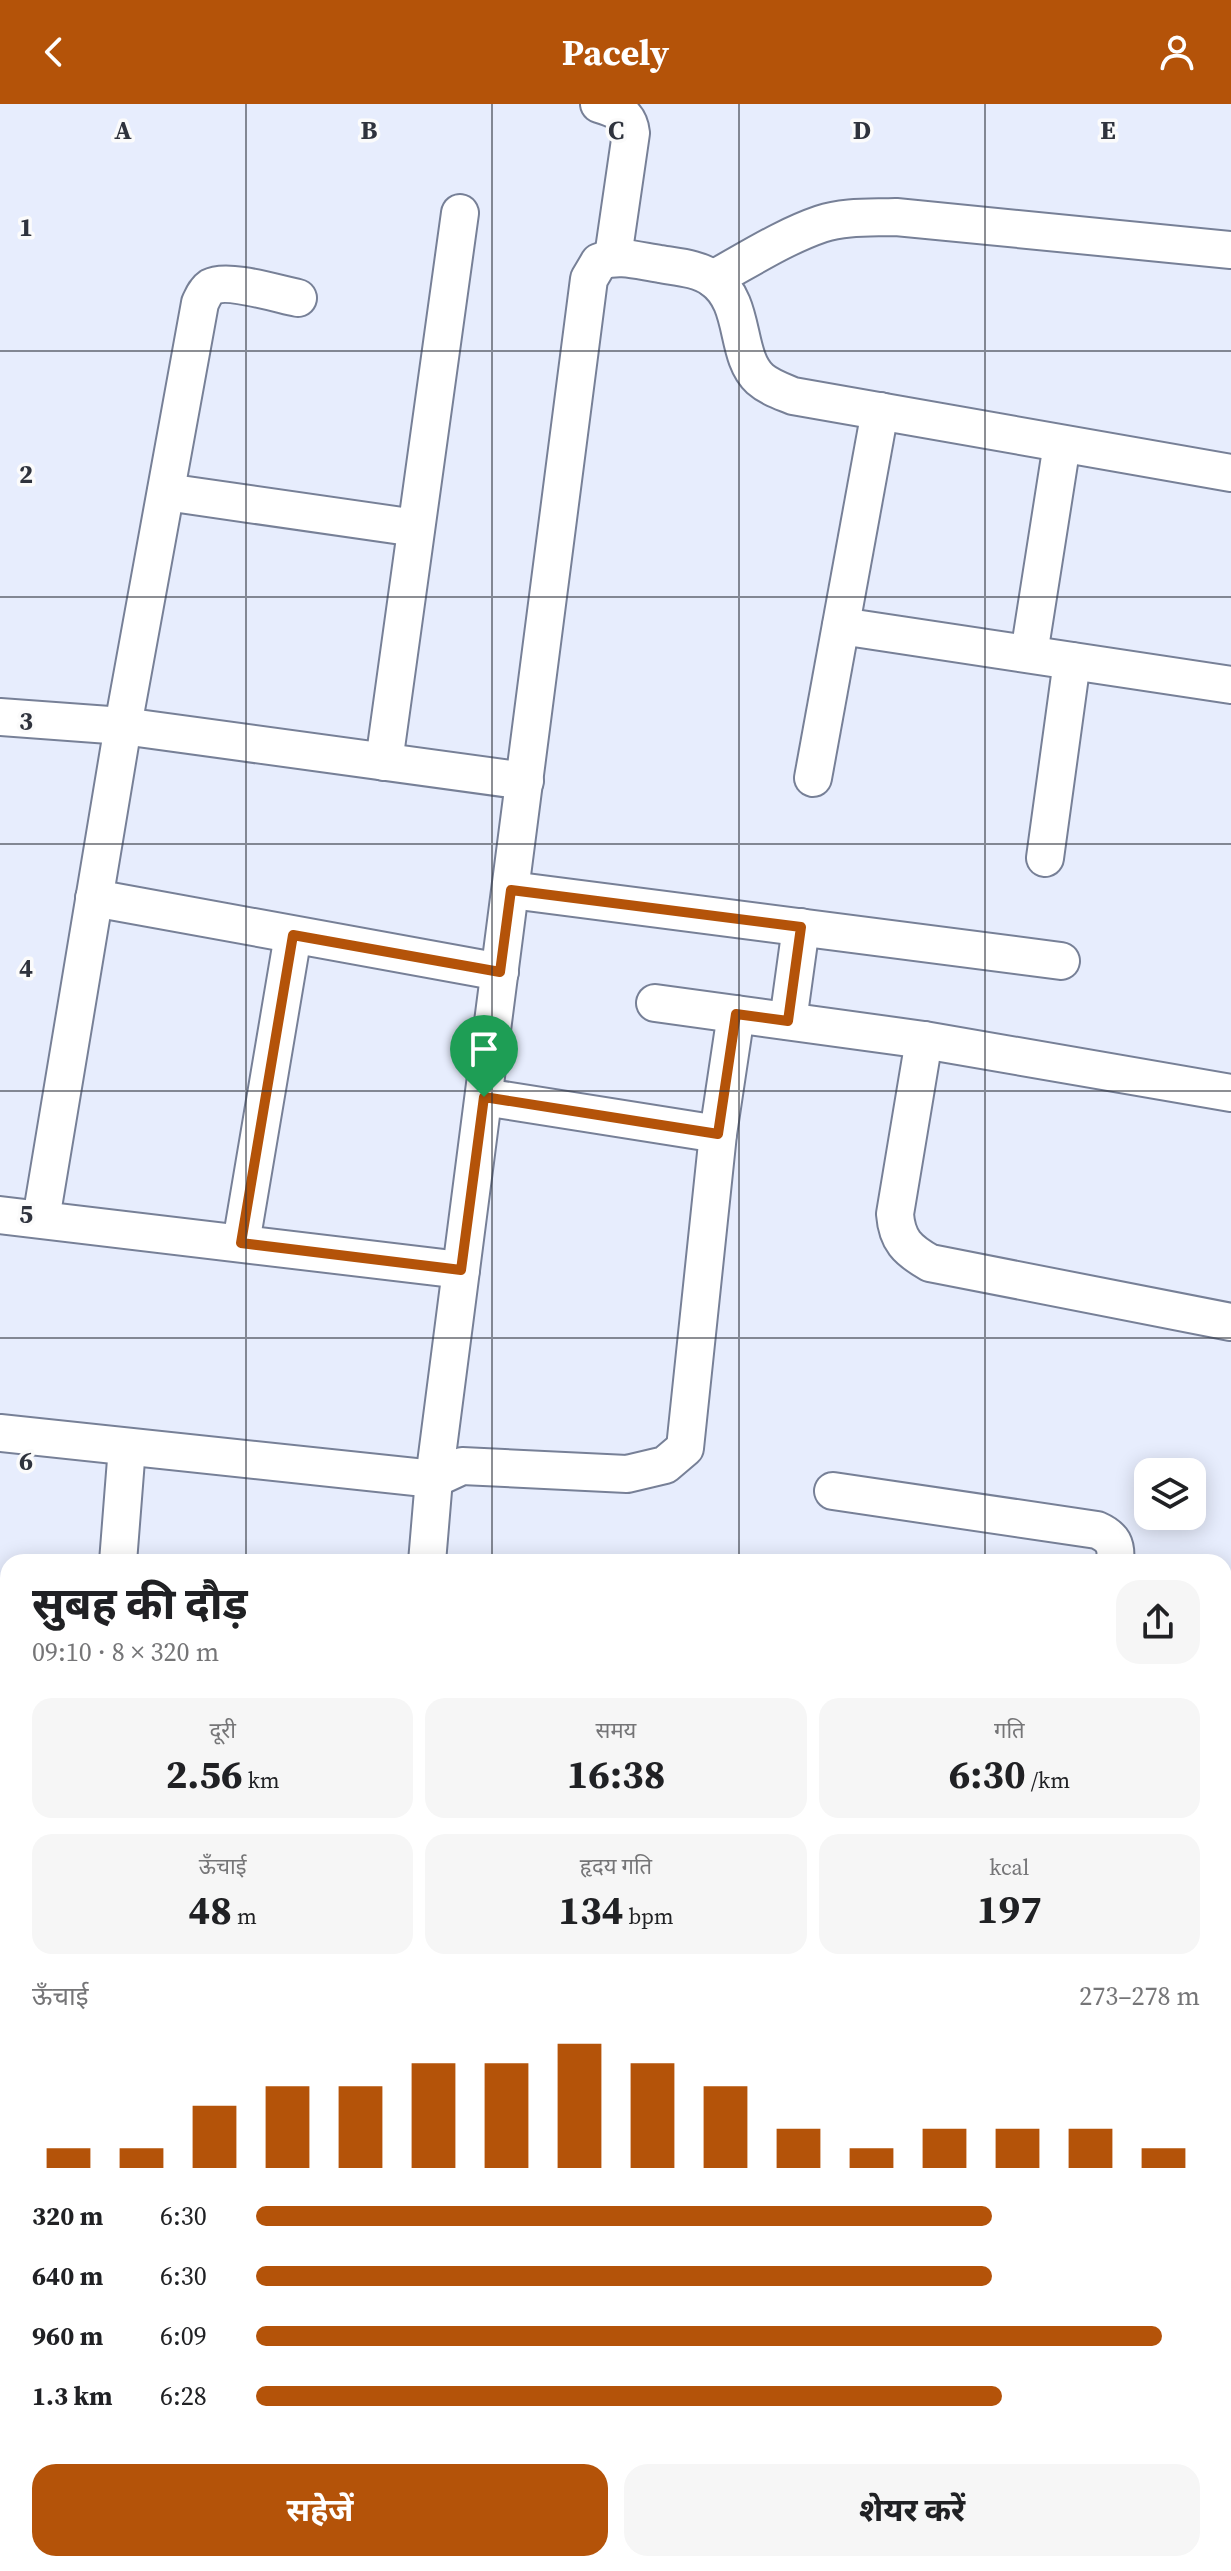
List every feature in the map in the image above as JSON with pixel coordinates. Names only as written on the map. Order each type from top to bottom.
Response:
[{"type":"street","points":[[599,104],[622,113],[630,122],[613,257]]},
{"type":"street","points":[[384,762],[460,213]]},
{"type":"street","points":[[713,279],[800,233],[850,218],[896,217],[1231,250]]},
{"type":"street","points":[[428,1554],[434,1479],[589,279],[599,262],[613,257],[694,270],[713,279],[727,294],[735,311],[750,363],[758,377],[773,388],[793,396],[1231,473]]},
{"type":"street","points":[[41,1219],[123,726],[200,303],[206,290],[214,285],[231,284],[298,298]]},
{"type":"street","points":[[813,778],[880,411]]},
{"type":"street","points":[[1029,654],[1062,444]]},
{"type":"street","points":[[166,492],[416,528]]},
{"type":"street","points":[[841,626],[1231,685]]},
{"type":"street","points":[[1045,858],[1072,661]]},
{"type":"street","points":[[0,717],[123,726],[525,781]]},
{"type":"street","points":[[511,890],[1061,961]]},
{"type":"street","points":[[94,898],[500,972]]},
{"type":"street","points":[[788,1021],[801,927]]},
{"type":"street","points":[[241,1243],[293,935]]},
{"type":"street","points":[[655,1003],[924,1040],[1231,1093]]},
{"type":"street","points":[[0,1433],[434,1479],[462,1466],[627,1474],[665,1465],[685,1448],[718,1134],[736,1014]]},
{"type":"street","points":[[924,1040],[895,1214],[896,1233],[909,1251],[930,1263],[1231,1322]]},
{"type":"street","points":[[484,1097],[718,1134]]},
{"type":"street","points":[[0,1215],[461,1270]]},
{"type":"street","points":[[119,1554],[127,1447]]},
{"type":"street","points":[[833,1491],[1097,1530],[1109,1535],[1116,1545],[1115,1554]]},
{"type":"route","points":[[511,890],[801,927],[788,1021],[736,1014],[718,1134],[484,1097],[461,1270],[241,1243],[293,935],[500,972],[511,890]]}]
